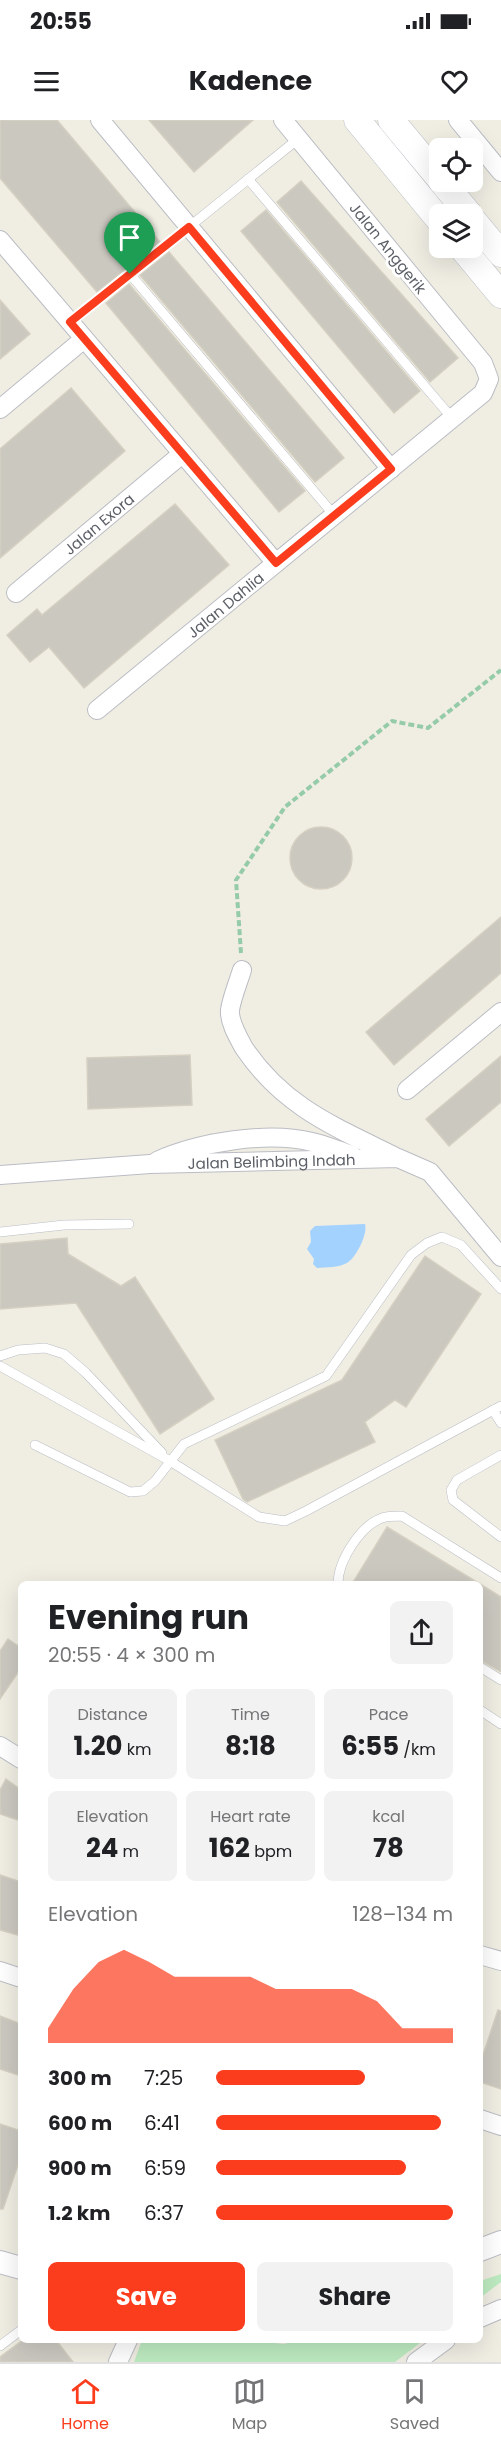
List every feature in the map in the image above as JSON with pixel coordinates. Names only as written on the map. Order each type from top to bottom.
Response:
[{"type":"main road","points":[[357,120],[429,207]]},
{"type":"main road","points":[[391,120],[429,166]]},
{"type":"main road","points":[[451,192],[461,204]]},
{"type":"main road","points":[[483,232],[501,254]]},
{"type":"main road","points":[[470,258],[501,296]]},
{"type":"street","points":[[100,120],[391,469]]},
{"type":"street","name":"Jalan Anggerik","points":[[283,120],[483,363],[489,379]]},
{"type":"street","points":[[458,120],[501,172]]},
{"type":"street","points":[[0,240],[276,563]]},
{"type":"street","points":[[0,409],[84,339]]},
{"type":"street","name":"Jalan Dahlia","points":[[97,710],[483,393],[489,379]]},
{"type":"street","name":"Jalan Exora","points":[[16,593],[182,454]]},
{"type":"street","points":[[242,970],[230,1011],[236,1035],[260,1071],[289,1099],[334,1127],[398,1158]]},
{"type":"street","points":[[406,1090],[501,1012]]},
{"type":"street","name":"Jalan Belimbing Indah","points":[[0,1175],[150,1164],[398,1158],[430,1172],[501,1257]]},
{"type":"street","points":[[0,1746],[18,1757]]},
{"type":"street","points":[[483,1956],[501,1961]]},
{"type":"street","points":[[0,1971],[18,1977]]},
{"type":"street","points":[[483,2120],[501,2126]]},
{"type":"street","points":[[483,2249],[501,2242]]},
{"type":"street","points":[[0,2262],[18,2267]]},
{"type":"street","points":[[483,2317],[501,2309]]},
{"type":"street","points":[[118,2362],[127,2343]]},
{"type":"street","points":[[416,2362],[442,2343]]},
{"type":"lane","points":[[70,322],[298,139]]},
{"type":"lane","points":[[248,179],[452,418]]},
{"type":"lane","points":[[130,274],[334,515]]},
{"type":"lane","points":[[0,1232],[64,1225],[129,1224]]},
{"type":"lane","points":[[35,1445],[130,1492],[143,1491],[155,1481],[184,1444],[326,1376],[411,1255],[427,1243],[442,1237],[461,1245],[501,1289]]},
{"type":"lane","points":[[0,1356],[18,1350],[45,1348],[64,1354],[86,1372],[170,1461]]},
{"type":"lane","points":[[0,1366],[170,1461],[260,1517],[285,1521],[306,1512],[497,1408],[501,1423]]},
{"type":"lane","points":[[501,1455],[457,1480],[451,1490],[453,1500],[501,1537]]},
{"type":"lane","points":[[340,1581],[345,1558],[362,1532],[382,1518],[402,1516],[501,1578]]},
{"type":"lane","points":[[483,1669],[501,1680]]},
{"type":"lane","points":[[483,1712],[501,1724]]},
{"type":"lane","points":[[0,2346],[18,2332]]},
{"type":"path","points":[[242,970],[236,880],[285,807],[392,721],[428,728],[501,670]]},
{"type":"green space","points":[[501,2274],[501,2282],[483,2296],[483,2280]]},
{"type":"green space","points":[[141,2343],[420,2343],[395,2362],[134,2362]]},
{"type":"water","points":[[365,1224],[365,1234],[360,1245],[347,1263],[336,1267],[317,1268],[313,1264],[314,1259],[307,1249],[311,1242],[310,1231],[315,1226]]},
{"type":"building","points":[[0,120],[57,120],[160,242],[97,292],[0,178]]},
{"type":"building","points":[[149,120],[253,120],[194,172]]},
{"type":"building","points":[[301,181],[458,358],[430,382],[277,202]]},
{"type":"building","points":[[266,210],[420,391],[394,413],[241,231]]},
{"type":"building","points":[[169,252],[344,458],[315,482],[140,275]]},
{"type":"building","points":[[129,284],[305,491],[279,512],[106,303]]},
{"type":"building","points":[[0,300],[30,334],[0,359]]},
{"type":"building","points":[[71,388],[125,451],[0,558],[0,449]]},
{"type":"building","points":[[175,504],[229,565],[84,688],[49,647],[30,662],[7,635],[37,609],[42,615]]},
{"type":"building","points":[[321,827],[333,829],[343,836],[350,846],[352,858],[350,870],[343,880],[333,887],[321,889],[309,887],[299,880],[292,870],[290,858],[292,846],[299,836],[309,829]]},
{"type":"building","points":[[501,917],[501,973],[394,1065],[366,1032]]},
{"type":"building","points":[[190,1055],[192,1105],[88,1109],[87,1058]]},
{"type":"building","points":[[501,1056],[501,1102],[449,1146],[426,1119]]},
{"type":"building","points":[[67,1238],[68,1254],[121,1286],[135,1277],[214,1399],[160,1434],[76,1303],[0,1309],[0,1244]]},
{"type":"building","points":[[425,1256],[481,1294],[406,1407],[395,1400],[365,1422],[375,1442],[247,1502],[243,1499],[215,1440],[342,1380]]},
{"type":"building","points":[[387,1527],[475,1581],[354,1581]]},
{"type":"building","points":[[483,1586],[501,1597],[501,1672],[483,1662]]},
{"type":"building","points":[[8,1639],[18,1646],[18,1672],[0,1699],[0,1651]]},
{"type":"building","points":[[6,1779],[18,1788],[18,1820],[0,1814],[0,1790]]},
{"type":"building","points":[[0,1875],[18,1881],[18,1935],[0,1930]]},
{"type":"building","points":[[498,2010],[501,2011],[501,2089],[483,2083],[483,2055]]},
{"type":"building","points":[[0,2016],[18,2023],[18,2075],[0,2069]]},
{"type":"building","points":[[0,2124],[18,2130],[18,2165],[3,2209],[0,2209]]},
{"type":"building","points":[[19,2343],[58,2343],[73,2362],[0,2362],[0,2357]]},
{"type":"route","points":[[189,227],[391,469],[276,563],[70,322],[130,274],[189,227]]}]
